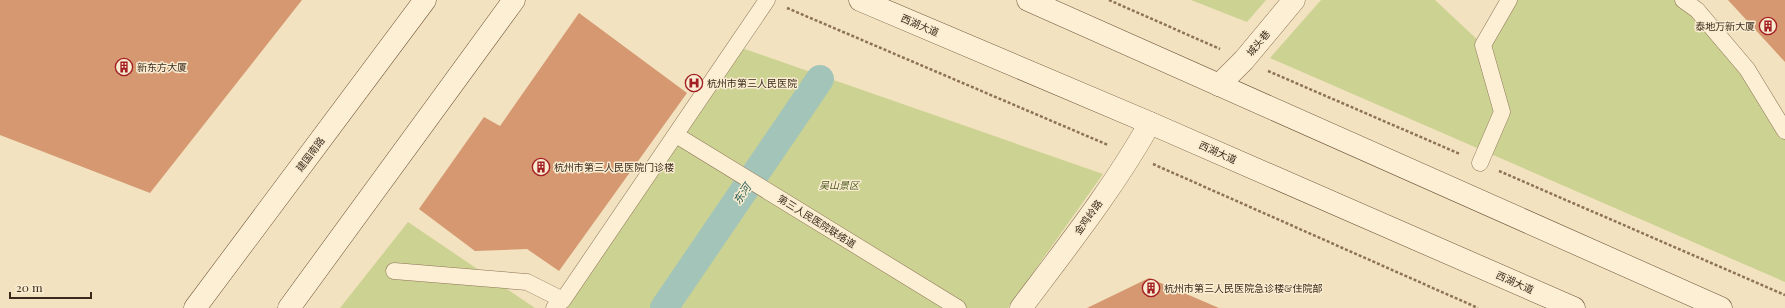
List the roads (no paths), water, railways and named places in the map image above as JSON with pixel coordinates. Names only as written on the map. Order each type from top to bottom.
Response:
[{"type":"main road","name":"建国南路","points":[[195,308],[425,0]]},
{"type":"main road","points":[[289,308],[514,0]]},
{"type":"main road","name":"西湖大道","points":[[860,0],[1150,123],[1574,308]]},
{"type":"main road","points":[[1028,0],[1721,308]]},
{"type":"main road","name":"城头巷","points":[[1219,85],[1244,60],[1294,0]]},
{"type":"main road","name":"金鸡岭路","points":[[1021,308],[1099,203],[1132,155],[1150,123]]},
{"type":"lane","points":[[394,271],[527,282],[559,304],[767,0]]},
{"type":"lane","points":[[1480,163],[1502,112],[1483,45],[1509,0]]},
{"type":"lane","points":[[1683,0],[1697,10],[1747,69],[1785,130]]},
{"type":"lane","name":"第三人民医院联络道","points":[[676,135],[958,308]]},
{"type":"waterway","name":"东河","points":[[664,308],[820,79]]},
{"type":"place","name":"泰地万新大厦","points":[[1768,26]]},
{"type":"place","name":"新东方大厦","points":[[124,67]]},
{"type":"place","name":"杭州市第三人民医院","points":[[694,83]]},
{"type":"place","name":"杭州市第三人民医院门诊楼","points":[[541,167]]},
{"type":"place","name":"杭州市第三人民医院急诊楼&住院部","points":[[1151,288]]},
{"type":"park label","name":"吴山景区","points":[[839,185]]}]
